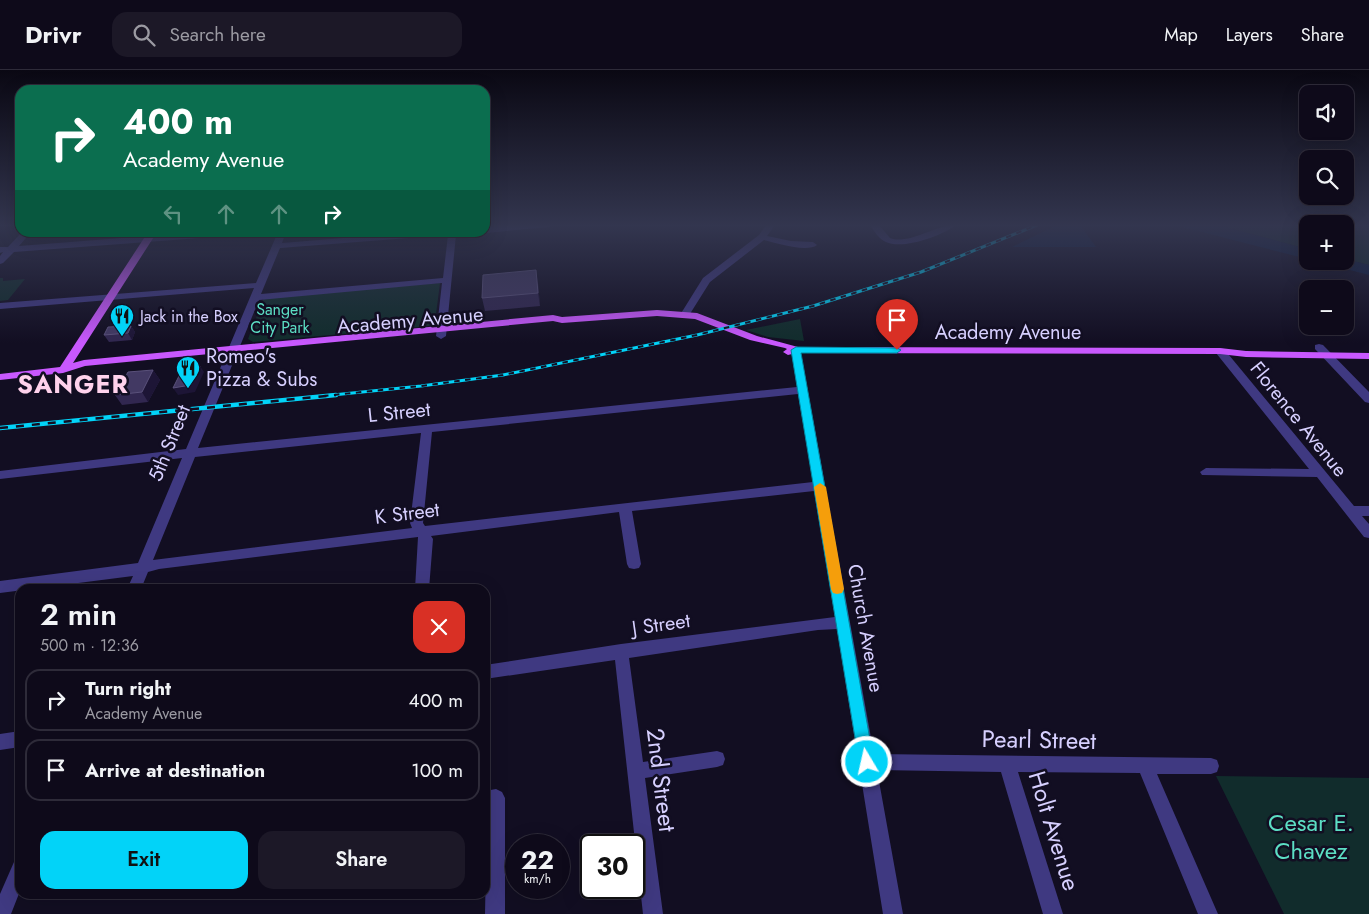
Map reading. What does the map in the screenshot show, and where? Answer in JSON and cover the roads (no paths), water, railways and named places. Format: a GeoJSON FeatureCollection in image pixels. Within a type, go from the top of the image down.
{"type":"FeatureCollection","features":[{"type":"Feature","properties":{"kind":"main road"},"geometry":{"type":"LineString","coordinates":[[64,370],[132,264]]}},
{"type":"Feature","properties":{"kind":"main road","name":"Academy Avenue"},"geometry":{"type":"LineString","coordinates":[[232,352],[350,337],[553,325],[562,320],[657,313],[685,315],[696,323],[751,344],[782,351],[1220,350],[1246,354],[1369,348]]}},
{"type":"Feature","properties":{"kind":"main road","name":"Academy Avenue"},"geometry":{"type":"LineString","coordinates":[[232,352],[307,348],[441,333]]}},
{"type":"Feature","properties":{"kind":"main road"},"geometry":{"type":"LineString","coordinates":[[307,348],[314,344],[335,342],[350,337]]}},
{"type":"Feature","properties":{"kind":"main road","name":"Academy Avenue"},"geometry":{"type":"LineString","coordinates":[[1323,351],[1369,356]]}},
{"type":"Feature","properties":{"kind":"main road"},"geometry":{"type":"LineString","coordinates":[[0,377],[64,370],[78,372],[232,352]]}},
{"type":"Feature","properties":{"kind":"street","name":"5th Street"},"geometry":{"type":"LineString","coordinates":[[136,584],[268,264]]}},
{"type":"Feature","properties":{"kind":"street"},"geometry":{"type":"LineString","coordinates":[[441,333],[449,264]]}},
{"type":"Feature","properties":{"kind":"street"},"geometry":{"type":"LineString","coordinates":[[685,315],[706,280],[726,264]]}},
{"type":"Feature","properties":{"kind":"street"},"geometry":{"type":"LineString","coordinates":[[255,297],[447,280]]}},
{"type":"Feature","properties":{"kind":"street"},"geometry":{"type":"LineString","coordinates":[[0,306],[260,285]]}},
{"type":"Feature","properties":{"kind":"street","name":"Church Avenue"},"geometry":{"type":"LineString","coordinates":[[796,350],[893,914]]}},
{"type":"Feature","properties":{"kind":"street","name":"Florence Avenue"},"geometry":{"type":"LineString","coordinates":[[1220,350],[1318,473],[1369,533]]}},
{"type":"Feature","properties":{"kind":"street"},"geometry":{"type":"LineString","coordinates":[[1323,351],[1369,399]]}},
{"type":"Feature","properties":{"kind":"street","name":"L Street"},"geometry":{"type":"LineString","coordinates":[[0,475],[427,428],[803,390]]}},
{"type":"Feature","properties":{"kind":"street"},"geometry":{"type":"LineString","coordinates":[[422,584],[426,539],[416,523],[427,428]]}},
{"type":"Feature","properties":{"kind":"street"},"geometry":{"type":"LineString","coordinates":[[1206,472],[1318,473]]}},
{"type":"Feature","properties":{"kind":"street","name":"K Street"},"geometry":{"type":"LineString","coordinates":[[25,584],[420,532],[820,486]]}},
{"type":"Feature","properties":{"kind":"street"},"geometry":{"type":"LineString","coordinates":[[625,507],[634,564]]}},
{"type":"Feature","properties":{"kind":"street"},"geometry":{"type":"LineString","coordinates":[[1352,512],[1369,512]]}},
{"type":"Feature","properties":{"kind":"street","name":"K Street"},"geometry":{"type":"LineString","coordinates":[[0,587],[15,585]]}},
{"type":"Feature","properties":{"kind":"street","name":"J Street"},"geometry":{"type":"LineString","coordinates":[[490,671],[818,624],[843,623]]}},
{"type":"Feature","properties":{"kind":"street","name":"2nd Street"},"geometry":{"type":"LineString","coordinates":[[621,651],[653,914]]}},
{"type":"Feature","properties":{"kind":"street"},"geometry":{"type":"LineString","coordinates":[[0,742],[15,740]]}},
{"type":"Feature","properties":{"kind":"street"},"geometry":{"type":"LineString","coordinates":[[636,771],[717,759]]}},
{"type":"Feature","properties":{"kind":"street","name":"Pearl Street"},"geometry":{"type":"LineString","coordinates":[[867,762],[1211,766]]}},
{"type":"Feature","properties":{"kind":"street","name":"Holt Avenue"},"geometry":{"type":"LineString","coordinates":[[1007,763],[1053,914]]}},
{"type":"Feature","properties":{"kind":"street"},"geometry":{"type":"LineString","coordinates":[[1145,766],[1208,914]]}},
{"type":"Feature","properties":{"kind":"street"},"geometry":{"type":"LineString","coordinates":[[490,799],[495,914]]}},
{"type":"Feature","properties":{"kind":"street"},"geometry":{"type":"LineString","coordinates":[[1,914],[15,881]]}},
{"type":"Feature","properties":{"kind":"water"},"geometry":{"type":"Polygon","coordinates":[[[1354,264],[1369,265],[1369,275],[1350,270],[1354,270],[1354,264]]]}},
{"type":"Feature","properties":{"kind":"railway"},"geometry":{"type":"LineString","coordinates":[[323,396],[503,375],[697,335],[813,306],[940,264]]}},
{"type":"Feature","properties":{"kind":"railway"},"geometry":{"type":"LineString","coordinates":[[0,428],[336,395]]}},
{"type":"Feature","properties":{"kind":"place","name":"Jack in the Box"},"geometry":{"type":"Point","coordinates":[122,337]}},
{"type":"Feature","properties":{"kind":"place","name":"Romeo's Pizza & Subs"},"geometry":{"type":"Point","coordinates":[188,389]}},
{"type":"Feature","properties":{"kind":"district","name":"SANGER"},"geometry":{"type":"Point","coordinates":[73,384]}},
{"type":"Feature","properties":{"kind":"park label","name":"Sanger City Park"},"geometry":{"type":"Point","coordinates":[280,318]}},
{"type":"Feature","properties":{"kind":"park label","name":"Cesar E. Chavez"},"geometry":{"type":"Point","coordinates":[1311,837]}}]}
